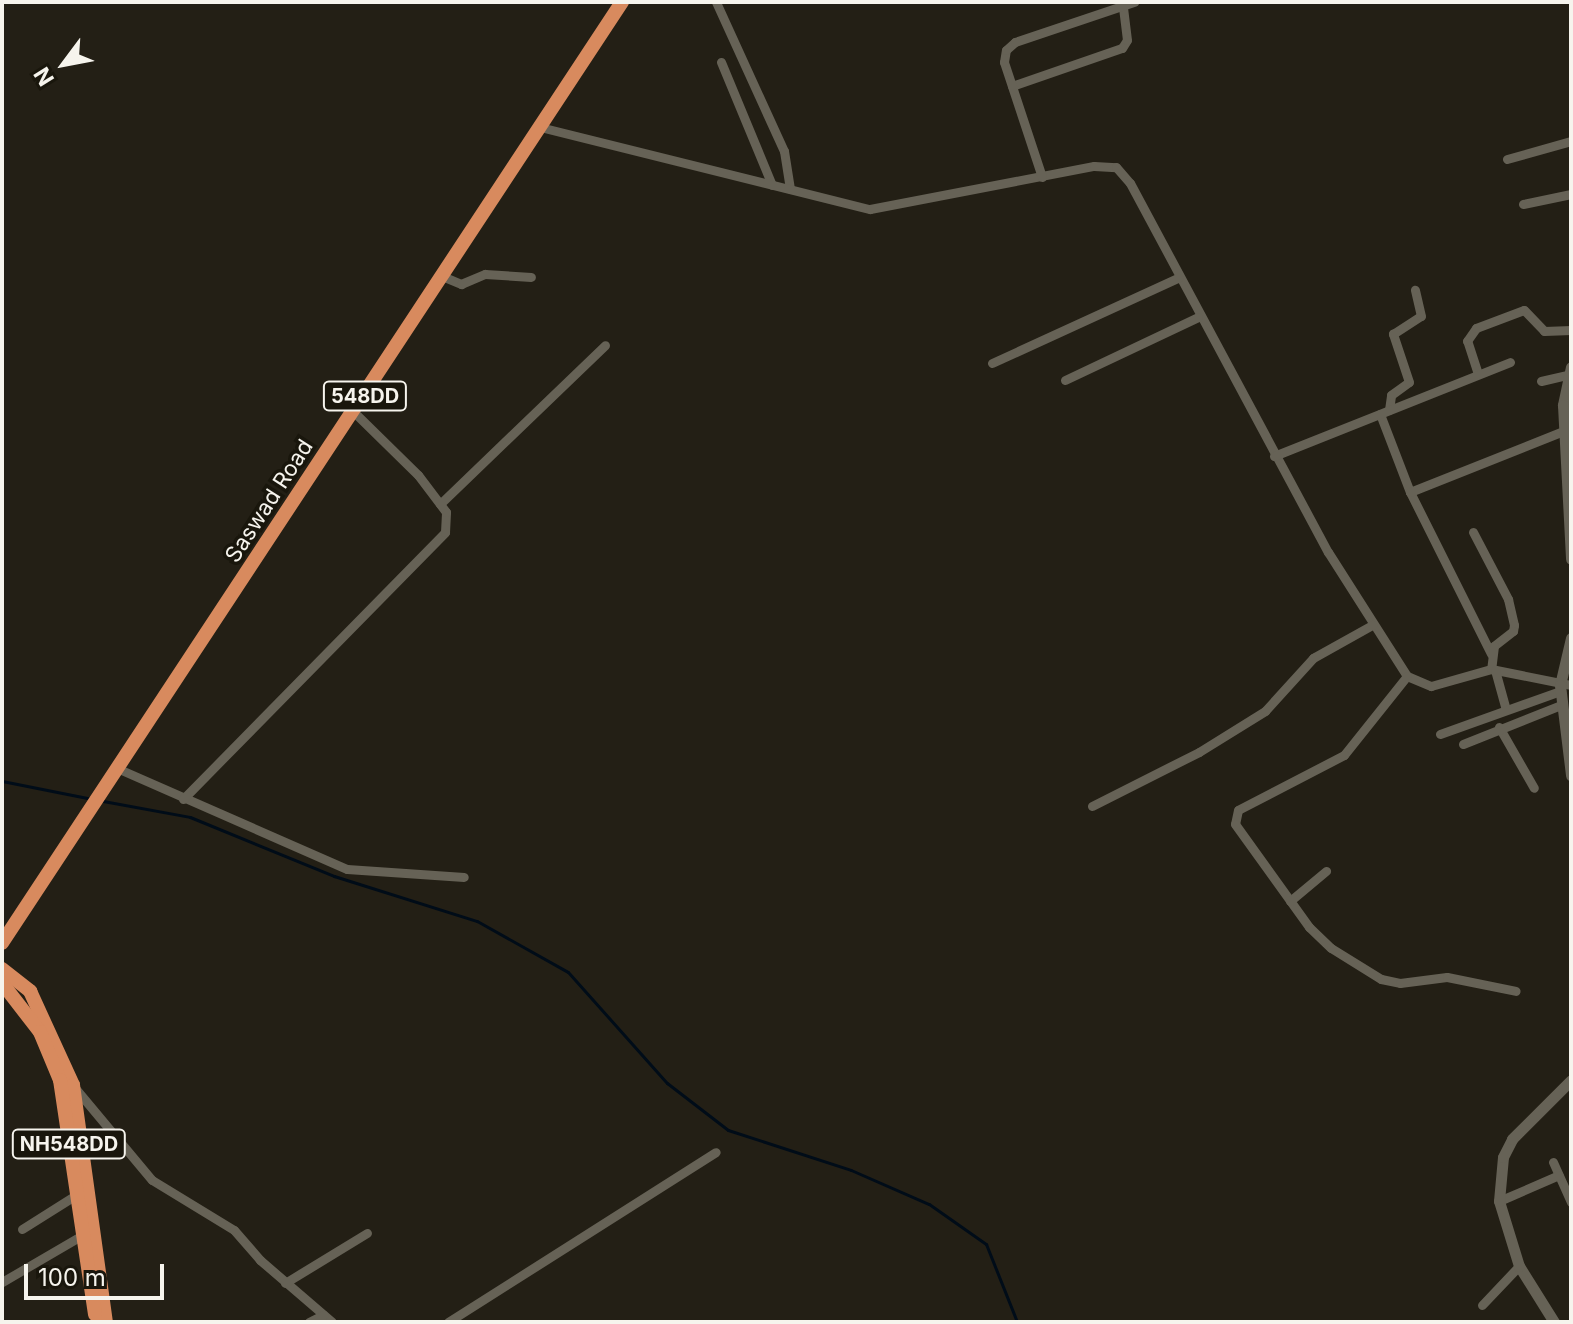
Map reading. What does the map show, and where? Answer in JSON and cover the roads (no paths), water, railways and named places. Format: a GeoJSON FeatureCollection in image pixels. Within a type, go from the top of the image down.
{"type":"FeatureCollection","features":[{"type":"Feature","properties":{"kind":"highway","name":"Saswad Road"},"geometry":{"type":"LineString","coordinates":[[2,943],[88,819],[622,2]]}},
{"type":"Feature","properties":{"kind":"highway","name":"NH548DD"},"geometry":{"type":"LineString","coordinates":[[2,969],[30,991],[61,1049],[88,1232],[96,1322]]}},
{"type":"Feature","properties":{"kind":"highway","name":"NH548DD"},"geometry":{"type":"LineString","coordinates":[[2,983],[40,1032],[67,1086],[76,1195],[88,1232],[106,1322]]}},
{"type":"Feature","properties":{"kind":"street"},"geometry":{"type":"LineString","coordinates":[[716,2],[784,151],[790,189]]}},
{"type":"Feature","properties":{"kind":"street"},"geometry":{"type":"LineString","coordinates":[[1042,177],[1004,62],[1006,50],[1015,42],[1134,2]]}},
{"type":"Feature","properties":{"kind":"street"},"geometry":{"type":"LineString","coordinates":[[1012,86],[1122,48],[1127,40],[1123,6]]}},
{"type":"Feature","properties":{"kind":"street"},"geometry":{"type":"LineString","coordinates":[[721,62],[772,185]]}},
{"type":"Feature","properties":{"kind":"street"},"geometry":{"type":"LineString","coordinates":[[540,127],[870,209],[1042,177],[1116,167],[1130,183],[1274,456],[1372,625],[1407,676],[1431,686],[1493,670],[1564,687]]}},
{"type":"Feature","properties":{"kind":"street"},"geometry":{"type":"LineString","coordinates":[[1507,159],[1571,141]]}},
{"type":"Feature","properties":{"kind":"street"},"geometry":{"type":"LineString","coordinates":[[1523,204],[1571,194]]}},
{"type":"Feature","properties":{"kind":"street"},"geometry":{"type":"LineString","coordinates":[[442,276],[461,284],[485,274],[531,277]]}},
{"type":"Feature","properties":{"kind":"street"},"geometry":{"type":"LineString","coordinates":[[992,363],[1178,278]]}},
{"type":"Feature","properties":{"kind":"street"},"geometry":{"type":"LineString","coordinates":[[1415,290],[1421,316],[1393,334],[1409,382],[1391,395],[1384,412],[1410,492],[1491,654],[1506,710]]}},
{"type":"Feature","properties":{"kind":"street"},"geometry":{"type":"LineString","coordinates":[[1478,374],[1467,341],[1476,328],[1524,310],[1544,331],[1571,330]]}},
{"type":"Feature","properties":{"kind":"street"},"geometry":{"type":"LineString","coordinates":[[1065,380],[1198,317]]}},
{"type":"Feature","properties":{"kind":"street"},"geometry":{"type":"LineString","coordinates":[[440,504],[605,345]]}},
{"type":"Feature","properties":{"kind":"street"},"geometry":{"type":"LineString","coordinates":[[1274,456],[1510,362]]}},
{"type":"Feature","properties":{"kind":"street"},"geometry":{"type":"LineString","coordinates":[[1541,381],[1569,371],[1563,431],[1571,559]]}},
{"type":"Feature","properties":{"kind":"street"},"geometry":{"type":"LineString","coordinates":[[183,799],[445,532],[450,521],[396,450],[354,412]]}},
{"type":"Feature","properties":{"kind":"street"},"geometry":{"type":"LineString","coordinates":[[1410,492],[1563,431]]}},
{"type":"Feature","properties":{"kind":"street"},"geometry":{"type":"LineString","coordinates":[[1473,532],[1508,599],[1514,625],[1491,654]]}},
{"type":"Feature","properties":{"kind":"street"},"geometry":{"type":"LineString","coordinates":[[1092,806],[1199,752],[1265,711],[1313,658],[1372,625]]}},
{"type":"Feature","properties":{"kind":"street"},"geometry":{"type":"LineString","coordinates":[[1571,638],[1561,705],[1571,775]]}},
{"type":"Feature","properties":{"kind":"street"},"geometry":{"type":"LineString","coordinates":[[1407,676],[1344,755],[1233,816],[1290,901],[1331,948],[1381,979],[1400,983],[1447,977],[1516,991]]}},
{"type":"Feature","properties":{"kind":"street"},"geometry":{"type":"LineString","coordinates":[[1440,734],[1564,687]]}},
{"type":"Feature","properties":{"kind":"street"},"geometry":{"type":"LineString","coordinates":[[1463,744],[1499,727],[1561,705]]}},
{"type":"Feature","properties":{"kind":"street"},"geometry":{"type":"LineString","coordinates":[[1499,727],[1534,788]]}},
{"type":"Feature","properties":{"kind":"street"},"geometry":{"type":"LineString","coordinates":[[119,769],[347,869],[464,877]]}},
{"type":"Feature","properties":{"kind":"street"},"geometry":{"type":"LineString","coordinates":[[1290,901],[1326,871]]}},
{"type":"Feature","properties":{"kind":"street"},"geometry":{"type":"LineString","coordinates":[[1554,1322],[1519,1266],[1499,1201],[1503,1157],[1512,1139],[1571,1080]]}},
{"type":"Feature","properties":{"kind":"street"},"geometry":{"type":"LineString","coordinates":[[67,1086],[152,1180],[234,1230],[285,1283],[332,1322]]}},
{"type":"Feature","properties":{"kind":"street"},"geometry":{"type":"LineString","coordinates":[[448,1322],[716,1152]]}},
{"type":"Feature","properties":{"kind":"street"},"geometry":{"type":"LineString","coordinates":[[1553,1162],[1564,1177],[1571,1202]]}},
{"type":"Feature","properties":{"kind":"street"},"geometry":{"type":"LineString","coordinates":[[1499,1201],[1564,1177]]}},
{"type":"Feature","properties":{"kind":"street"},"geometry":{"type":"LineString","coordinates":[[22,1229],[76,1195]]}},
{"type":"Feature","properties":{"kind":"street"},"geometry":{"type":"LineString","coordinates":[[2,1282],[88,1232]]}},
{"type":"Feature","properties":{"kind":"street"},"geometry":{"type":"LineString","coordinates":[[285,1283],[367,1233]]}},
{"type":"Feature","properties":{"kind":"street"},"geometry":{"type":"LineString","coordinates":[[1482,1305],[1519,1266]]}},
{"type":"Feature","properties":{"kind":"street"},"geometry":{"type":"LineString","coordinates":[[309,1322],[323,1315]]}},
{"type":"Feature","properties":{"kind":"waterway"},"geometry":{"type":"LineString","coordinates":[[2,781],[92,799]]}},
{"type":"Feature","properties":{"kind":"waterway"},"geometry":{"type":"LineString","coordinates":[[103,801],[190,817],[334,876],[477,921],[568,972],[667,1083],[728,1130],[851,1170],[929,1204],[986,1244],[1017,1322]]}}]}
